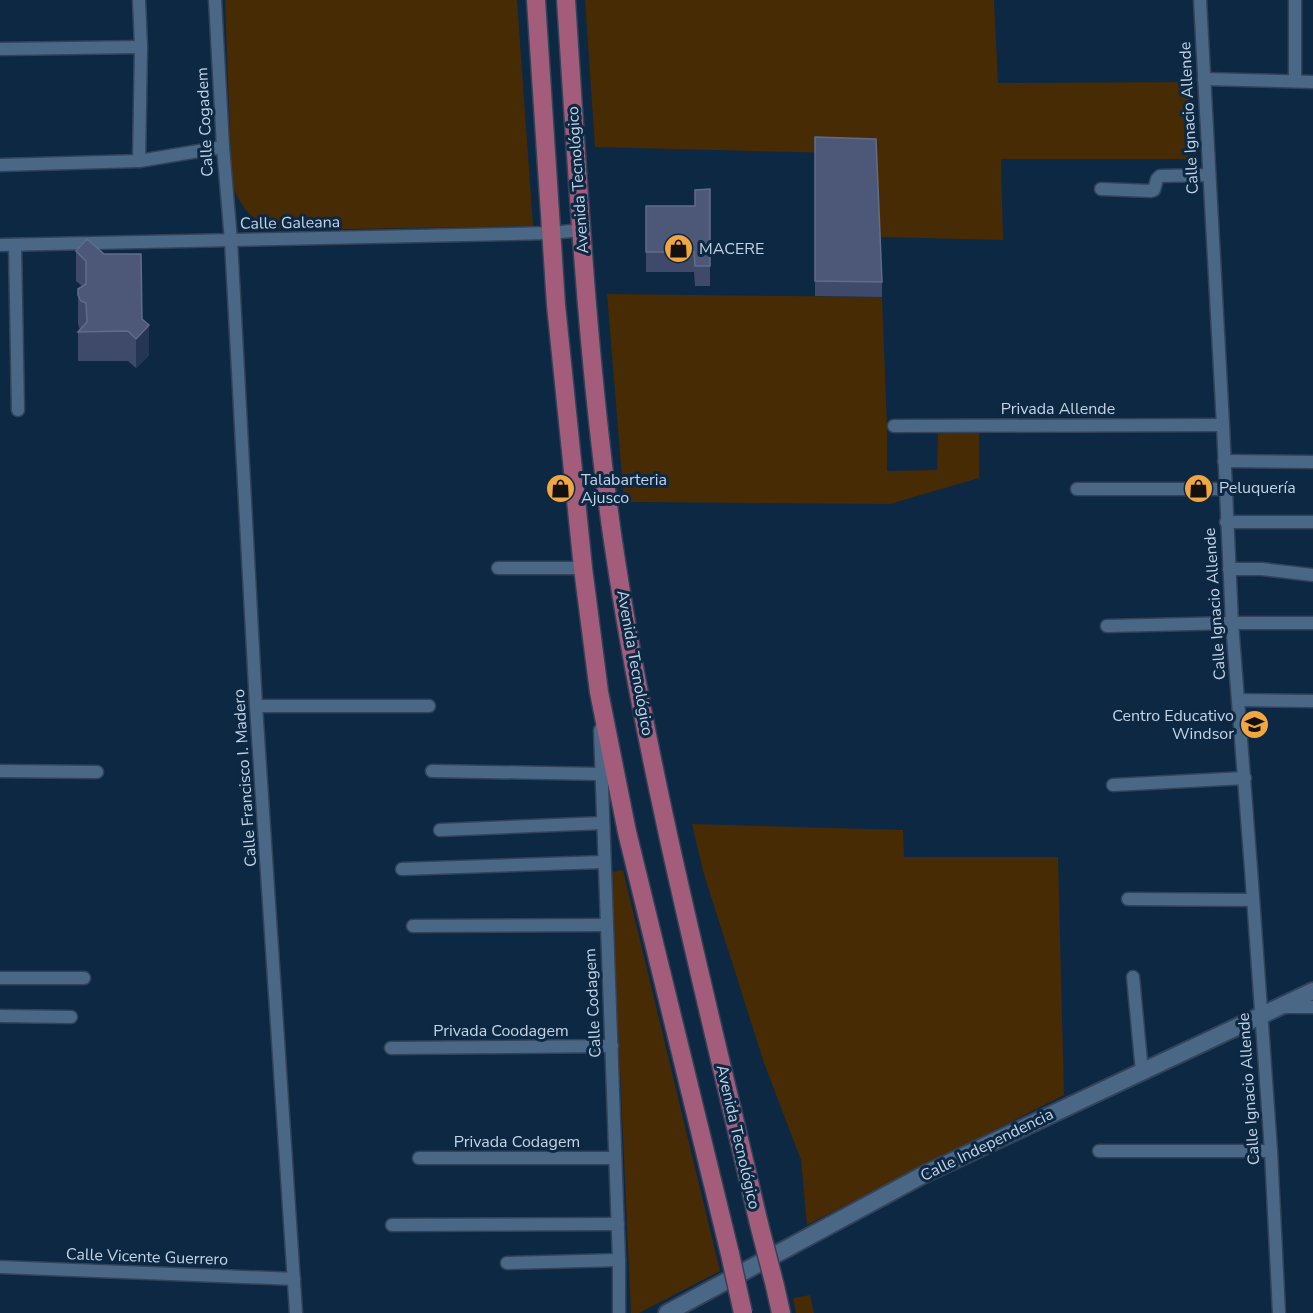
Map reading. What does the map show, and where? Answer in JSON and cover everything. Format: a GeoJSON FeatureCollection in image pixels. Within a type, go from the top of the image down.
{"type":"FeatureCollection","features":[{"type":"Feature","properties":{"kind":"main road","name":"Avenida Tecnológico"},"geometry":{"type":"LineString","coordinates":[[536,0],[555,305],[583,568],[599,692],[627,832],[744,1313]]}},
{"type":"Feature","properties":{"kind":"main road","name":"Avenida Tecnológico"},"geometry":{"type":"LineString","coordinates":[[566,0],[588,317],[601,448],[630,646],[668,834],[782,1313]]}},
{"type":"Feature","properties":{"kind":"street"},"geometry":{"type":"LineString","coordinates":[[139,0],[141,46],[139,160]]}},
{"type":"Feature","properties":{"kind":"street","name":"Calle Cogadem"},"geometry":{"type":"LineString","coordinates":[[215,0],[231,241]]}},
{"type":"Feature","properties":{"kind":"street","name":"Calle Ignacio Allende"},"geometry":{"type":"LineString","coordinates":[[1200,0],[1232,623],[1271,1151],[1279,1313]]}},
{"type":"Feature","properties":{"kind":"street"},"geometry":{"type":"LineString","coordinates":[[1295,0],[1295,81]]}},
{"type":"Feature","properties":{"kind":"street"},"geometry":{"type":"LineString","coordinates":[[0,49],[141,46]]}},
{"type":"Feature","properties":{"kind":"street"},"geometry":{"type":"LineString","coordinates":[[1204,79],[1313,82]]}},
{"type":"Feature","properties":{"kind":"street"},"geometry":{"type":"LineString","coordinates":[[0,165],[139,160],[223,147]]}},
{"type":"Feature","properties":{"kind":"street"},"geometry":{"type":"LineString","coordinates":[[1101,189],[1151,191],[1154,190],[1156,179],[1160,176],[1209,175]]}},
{"type":"Feature","properties":{"kind":"street","name":"Calle Galeana"},"geometry":{"type":"LineString","coordinates":[[0,245],[552,233],[581,230]]}},
{"type":"Feature","properties":{"kind":"street","name":"Calle Francisco I. Madero"},"geometry":{"type":"LineString","coordinates":[[231,241],[256,706],[296,1313]]}},
{"type":"Feature","properties":{"kind":"street"},"geometry":{"type":"LineString","coordinates":[[15,245],[18,411]]}},
{"type":"Feature","properties":{"kind":"street","name":"Privada Allende"},"geometry":{"type":"LineString","coordinates":[[894,426],[1223,425]]}},
{"type":"Feature","properties":{"kind":"street"},"geometry":{"type":"LineString","coordinates":[[1224,461],[1313,462]]}},
{"type":"Feature","properties":{"kind":"street"},"geometry":{"type":"LineString","coordinates":[[1077,489],[1226,489]]}},
{"type":"Feature","properties":{"kind":"street"},"geometry":{"type":"LineString","coordinates":[[1226,522],[1313,522]]}},
{"type":"Feature","properties":{"kind":"street"},"geometry":{"type":"LineString","coordinates":[[498,568],[583,568]]}},
{"type":"Feature","properties":{"kind":"street"},"geometry":{"type":"LineString","coordinates":[[1229,569],[1262,569],[1313,575]]}},
{"type":"Feature","properties":{"kind":"street"},"geometry":{"type":"LineString","coordinates":[[1107,626],[1313,623]]}},
{"type":"Feature","properties":{"kind":"street","name":"Calle Codagem"},"geometry":{"type":"LineString","coordinates":[[599,692],[620,1260],[619,1313]]}},
{"type":"Feature","properties":{"kind":"street"},"geometry":{"type":"LineString","coordinates":[[1238,700],[1313,701]]}},
{"type":"Feature","properties":{"kind":"street"},"geometry":{"type":"LineString","coordinates":[[256,706],[429,706]]}},
{"type":"Feature","properties":{"kind":"street"},"geometry":{"type":"LineString","coordinates":[[0,771],[97,772]]}},
{"type":"Feature","properties":{"kind":"street"},"geometry":{"type":"LineString","coordinates":[[432,771],[601,774]]}},
{"type":"Feature","properties":{"kind":"street"},"geometry":{"type":"LineString","coordinates":[[1113,785],[1245,778]]}},
{"type":"Feature","properties":{"kind":"street"},"geometry":{"type":"LineString","coordinates":[[441,831],[603,824]]}},
{"type":"Feature","properties":{"kind":"street"},"geometry":{"type":"LineString","coordinates":[[402,869],[604,862]]}},
{"type":"Feature","properties":{"kind":"street"},"geometry":{"type":"LineString","coordinates":[[1128,899],[1253,900]]}},
{"type":"Feature","properties":{"kind":"street"},"geometry":{"type":"LineString","coordinates":[[413,926],[606,925]]}},
{"type":"Feature","properties":{"kind":"street"},"geometry":{"type":"LineString","coordinates":[[1133,977],[1142,1072]]}},
{"type":"Feature","properties":{"kind":"street"},"geometry":{"type":"LineString","coordinates":[[0,978],[84,978]]}},
{"type":"Feature","properties":{"kind":"street","name":"Calle Independencia"},"geometry":{"type":"LineString","coordinates":[[667,1313],[923,1176],[1313,991]]}},
{"type":"Feature","properties":{"kind":"street"},"geometry":{"type":"LineString","coordinates":[[1281,1007],[1313,1007]]}},
{"type":"Feature","properties":{"kind":"street"},"geometry":{"type":"LineString","coordinates":[[0,1016],[71,1017]]}},
{"type":"Feature","properties":{"kind":"street","name":"Privada Coodagem"},"geometry":{"type":"LineString","coordinates":[[391,1048],[612,1046]]}},
{"type":"Feature","properties":{"kind":"street"},"geometry":{"type":"LineString","coordinates":[[1099,1151],[1271,1151]]}},
{"type":"Feature","properties":{"kind":"street","name":"Privada Codagem"},"geometry":{"type":"LineString","coordinates":[[419,1158],[615,1158]]}},
{"type":"Feature","properties":{"kind":"street"},"geometry":{"type":"LineString","coordinates":[[392,1225],[618,1224]]}},
{"type":"Feature","properties":{"kind":"street"},"geometry":{"type":"LineString","coordinates":[[507,1263],[620,1260]]}},
{"type":"Feature","properties":{"kind":"street","name":"Calle Vicente Guerrero"},"geometry":{"type":"LineString","coordinates":[[0,1267],[294,1279]]}},
{"type":"Feature","properties":{"kind":"shaded area"},"geometry":{"type":"Polygon","coordinates":[[[225,0],[517,0],[533,226],[288,230],[267,225],[252,217],[241,204],[232,184],[225,0]]]}},
{"type":"Feature","properties":{"kind":"shaded area"},"geometry":{"type":"Polygon","coordinates":[[[585,0],[994,0],[998,83],[1193,82],[1197,159],[1001,159],[1003,240],[880,237],[876,154],[595,147],[585,0]]]}},
{"type":"Feature","properties":{"kind":"shaded area"},"geometry":{"type":"Polygon","coordinates":[[[607,294],[882,297],[887,471],[937,470],[938,432],[979,431],[979,478],[890,504],[624,502],[607,294]]]}},
{"type":"Feature","properties":{"kind":"shaded area"},"geometry":{"type":"Polygon","coordinates":[[[692,824],[903,830],[904,857],[1058,857],[1064,1095],[807,1225],[801,1160],[764,1063],[703,871],[692,824]]]}},
{"type":"Feature","properties":{"kind":"shaded area"},"geometry":{"type":"Polygon","coordinates":[[[623,870],[720,1271],[639,1313],[631,1313],[611,872],[623,870]]]}},
{"type":"Feature","properties":{"kind":"shaded area"},"geometry":{"type":"Polygon","coordinates":[[[810,1295],[814,1313],[796,1313],[793,1298],[810,1295]]]}},
{"type":"Feature","properties":{"kind":"building"},"geometry":{"type":"Polygon","coordinates":[[[815,137],[876,139],[882,282],[815,281],[815,137]]]}},
{"type":"Feature","properties":{"kind":"building","name":"MACERE"},"geometry":{"type":"Polygon","coordinates":[[[710,189],[710,266],[695,266],[694,252],[646,252],[646,206],[695,206],[695,190],[710,189]]]}},
{"type":"Feature","properties":{"kind":"building"},"geometry":{"type":"Polygon","coordinates":[[[87,239],[104,254],[141,254],[142,319],[149,325],[136,339],[128,331],[78,332],[87,322],[86,303],[81,301],[78,295],[78,289],[86,284],[86,261],[76,251],[87,239]]]}},
{"type":"Feature","properties":{"kind":"place","name":"MACERE"},"geometry":{"type":"Point","coordinates":[678,249]}},
{"type":"Feature","properties":{"kind":"place","name":"Peluquería"},"geometry":{"type":"Point","coordinates":[1198,488]}},
{"type":"Feature","properties":{"kind":"place","name":"Talabarteria Ajusco"},"geometry":{"type":"Point","coordinates":[560,489]}},
{"type":"Feature","properties":{"kind":"place","name":"Centro Educativo Windsor"},"geometry":{"type":"Point","coordinates":[1255,725]}}]}
